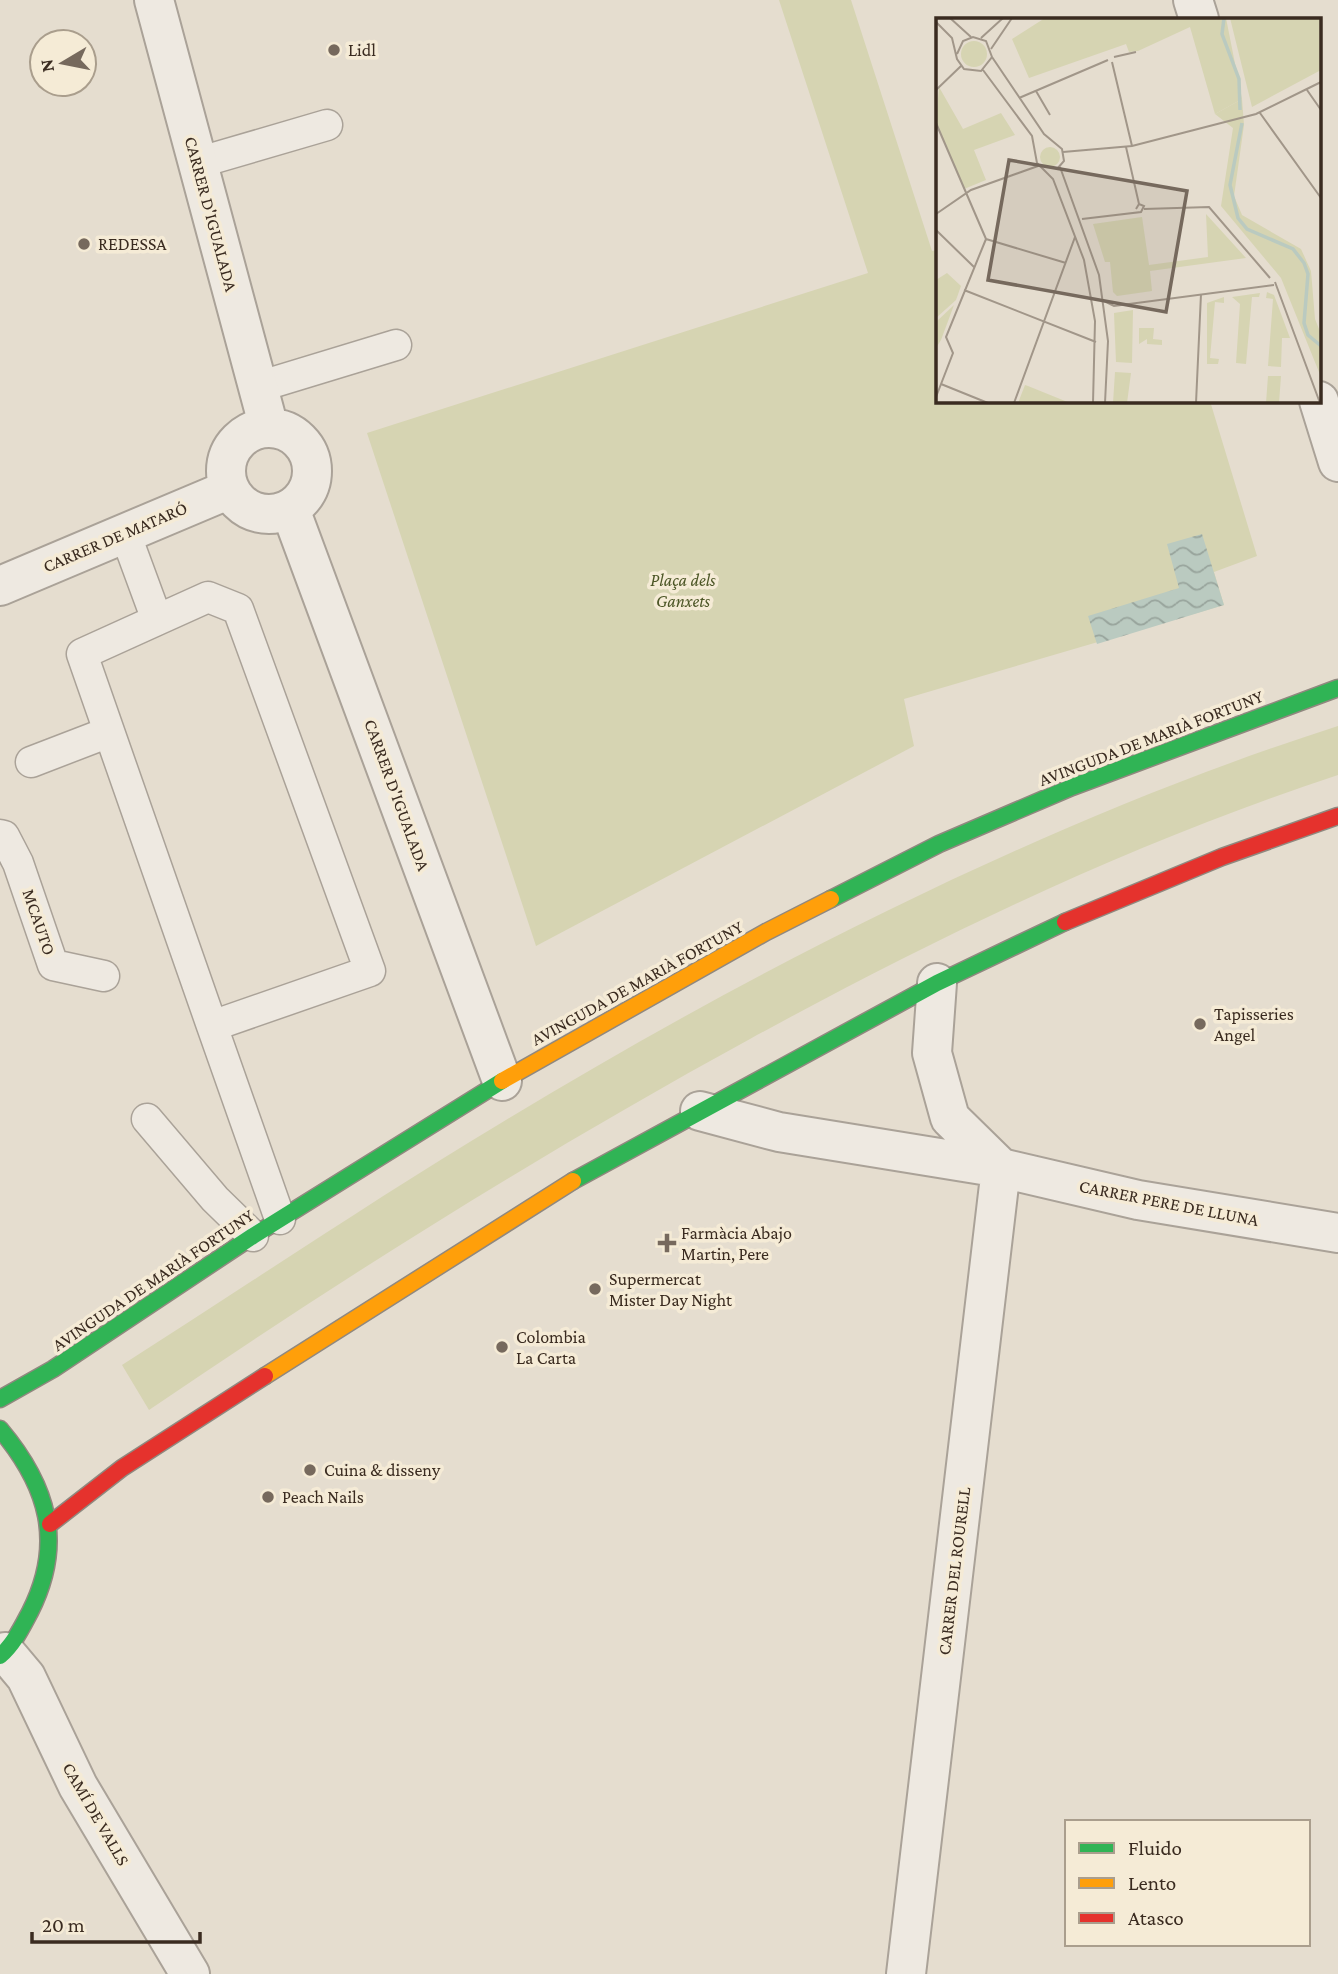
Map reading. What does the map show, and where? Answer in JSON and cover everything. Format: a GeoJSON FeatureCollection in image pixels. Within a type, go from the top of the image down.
{"type":"FeatureCollection","features":[{"type":"Feature","properties":{"kind":"main road","name":"AVINGUDA DE MARIÀ FORTUNY"},"geometry":{"type":"LineString","coordinates":[[0,1399],[54,1369],[253,1236],[502,1081],[766,932],[939,844],[1072,787],[1338,688]]}},
{"type":"Feature","properties":{"kind":"main road"},"geometry":{"type":"LineString","coordinates":[[50,1524],[122,1468],[450,1257],[606,1161],[937,983],[1072,919],[1222,857],[1338,816]]}},
{"type":"Feature","properties":{"kind":"main road"},"geometry":{"type":"LineString","coordinates":[[0,1429],[33,1475],[50,1524],[49,1565],[34,1606],[3,1654]]}},
{"type":"Feature","properties":{"kind":"street","name":"CARRER D'IGUALADA"},"geometry":{"type":"LineString","coordinates":[[154,0],[268,428]]}},
{"type":"Feature","properties":{"kind":"street"},"geometry":{"type":"LineString","coordinates":[[1193,0],[1199,18]]}},
{"type":"Feature","properties":{"kind":"street"},"geometry":{"type":"LineString","coordinates":[[1319,402],[1338,462]]}},
{"type":"Feature","properties":{"kind":"street"},"geometry":{"type":"LineString","coordinates":[[268,428],[295,436],[311,459],[309,487],[302,499],[290,509],[263,514],[249,510],[230,489],[227,467],[233,448],[243,437],[268,428]]}},
{"type":"Feature","properties":{"kind":"street","name":"CARRER DE MATARÓ"},"geometry":{"type":"LineString","coordinates":[[0,586],[230,489]]}},
{"type":"Feature","properties":{"kind":"street","name":"CARRER D'IGUALADA"},"geometry":{"type":"LineString","coordinates":[[290,509],[502,1081]]}},
{"type":"Feature","properties":{"kind":"street"},"geometry":{"type":"LineString","coordinates":[[937,983],[932,1054],[950,1118],[1001,1168]]}},
{"type":"Feature","properties":{"kind":"street","name":"CARRER PERE DE LLUNA"},"geometry":{"type":"LineString","coordinates":[[700,1111],[779,1132],[1001,1168],[1138,1200],[1338,1233]]}},
{"type":"Feature","properties":{"kind":"street","name":"CARRER DEL ROURELL"},"geometry":{"type":"LineString","coordinates":[[915,1963],[1001,1168]]}},
{"type":"Feature","properties":{"kind":"street","name":"CAMÍ DE VALLS"},"geometry":{"type":"LineString","coordinates":[[3,1654],[26,1677],[78,1786],[190,1974]]}},
{"type":"Feature","properties":{"kind":"lane"},"geometry":{"type":"LineString","coordinates":[[197,163],[327,125]]}},
{"type":"Feature","properties":{"kind":"lane"},"geometry":{"type":"LineString","coordinates":[[258,387],[396,345]]}},
{"type":"Feature","properties":{"kind":"lane"},"geometry":{"type":"LineString","coordinates":[[125,533],[157,620]]}},
{"type":"Feature","properties":{"kind":"lane"},"geometry":{"type":"LineString","coordinates":[[212,1026],[370,971],[238,608],[208,597],[82,654],[212,1026],[280,1219]]}},
{"type":"Feature","properties":{"kind":"lane"},"geometry":{"type":"LineString","coordinates":[[31,762],[109,732]]}},
{"type":"Feature","properties":{"kind":"lane","name":"MCAUTO"},"geometry":{"type":"LineString","coordinates":[[0,835],[4,836],[18,863],[53,965],[104,976]]}},
{"type":"Feature","properties":{"kind":"lane"},"geometry":{"type":"LineString","coordinates":[[147,1119],[215,1199],[253,1236]]}},
{"type":"Feature","properties":{"kind":"green space","name":"Plaça dels Ganxets"},"geometry":{"type":"Polygon","coordinates":[[[779,0],[851,0],[932,251],[936,250],[936,402],[1210,402],[1257,556],[1214,572],[1224,605],[904,699],[914,746],[536,946],[367,433],[868,273],[779,0]]]}},
{"type":"Feature","properties":{"kind":"green space"},"geometry":{"type":"Polygon","coordinates":[[[1338,726],[1338,775],[1262,801],[1112,861],[965,928],[821,1001],[673,1082],[520,1171],[370,1264],[149,1410],[122,1365],[453,1152],[599,1065],[803,953],[908,900],[1122,805],[1230,763],[1338,726]]]}},
{"type":"Feature","properties":{"kind":"water"},"geometry":{"type":"Polygon","coordinates":[[[1202,534],[1224,605],[1097,644],[1088,616],[1179,588],[1167,544],[1202,534]]]}},
{"type":"Feature","properties":{"kind":"traffic: fast"},"geometry":{"type":"LineString","coordinates":[[831,899],[939,844],[1072,787],[1338,688]]}},
{"type":"Feature","properties":{"kind":"traffic: fast"},"geometry":{"type":"LineString","coordinates":[[573,1181],[937,983],[1065,922]]}},
{"type":"Feature","properties":{"kind":"traffic: fast"},"geometry":{"type":"LineString","coordinates":[[0,1399],[53,1369],[253,1236],[502,1081]]}},
{"type":"Feature","properties":{"kind":"traffic: fast"},"geometry":{"type":"LineString","coordinates":[[0,1429],[17,1450],[40,1494],[49,1539],[41,1587],[21,1629],[0,1656]]}},
{"type":"Feature","properties":{"kind":"traffic: slow"},"geometry":{"type":"LineString","coordinates":[[502,1081],[766,932],[831,899]]}},
{"type":"Feature","properties":{"kind":"traffic: slow"},"geometry":{"type":"LineString","coordinates":[[265,1376],[573,1181]]}},
{"type":"Feature","properties":{"kind":"traffic: jam"},"geometry":{"type":"LineString","coordinates":[[1065,922],[1222,857],[1338,816]]}},
{"type":"Feature","properties":{"kind":"traffic: jam"},"geometry":{"type":"LineString","coordinates":[[50,1524],[122,1468],[265,1376]]}},
{"type":"Feature","properties":{"kind":"place","name":"Lidl"},"geometry":{"type":"Point","coordinates":[334,50]}},
{"type":"Feature","properties":{"kind":"place","name":"REDESSA"},"geometry":{"type":"Point","coordinates":[84,244]}},
{"type":"Feature","properties":{"kind":"place","name":"Tapisseries Angel"},"geometry":{"type":"Point","coordinates":[1200,1024]}},
{"type":"Feature","properties":{"kind":"place","name":"Farmàcia Abajo Martin, Pere"},"geometry":{"type":"Point","coordinates":[667,1243]}},
{"type":"Feature","properties":{"kind":"place","name":"Supermercat Mister Day Night"},"geometry":{"type":"Point","coordinates":[595,1289]}},
{"type":"Feature","properties":{"kind":"place","name":"Colombia La Carta"},"geometry":{"type":"Point","coordinates":[502,1347]}},
{"type":"Feature","properties":{"kind":"place","name":"Cuina & disseny"},"geometry":{"type":"Point","coordinates":[310,1470]}},
{"type":"Feature","properties":{"kind":"place","name":"Peach Nails"},"geometry":{"type":"Point","coordinates":[268,1497]}}]}
